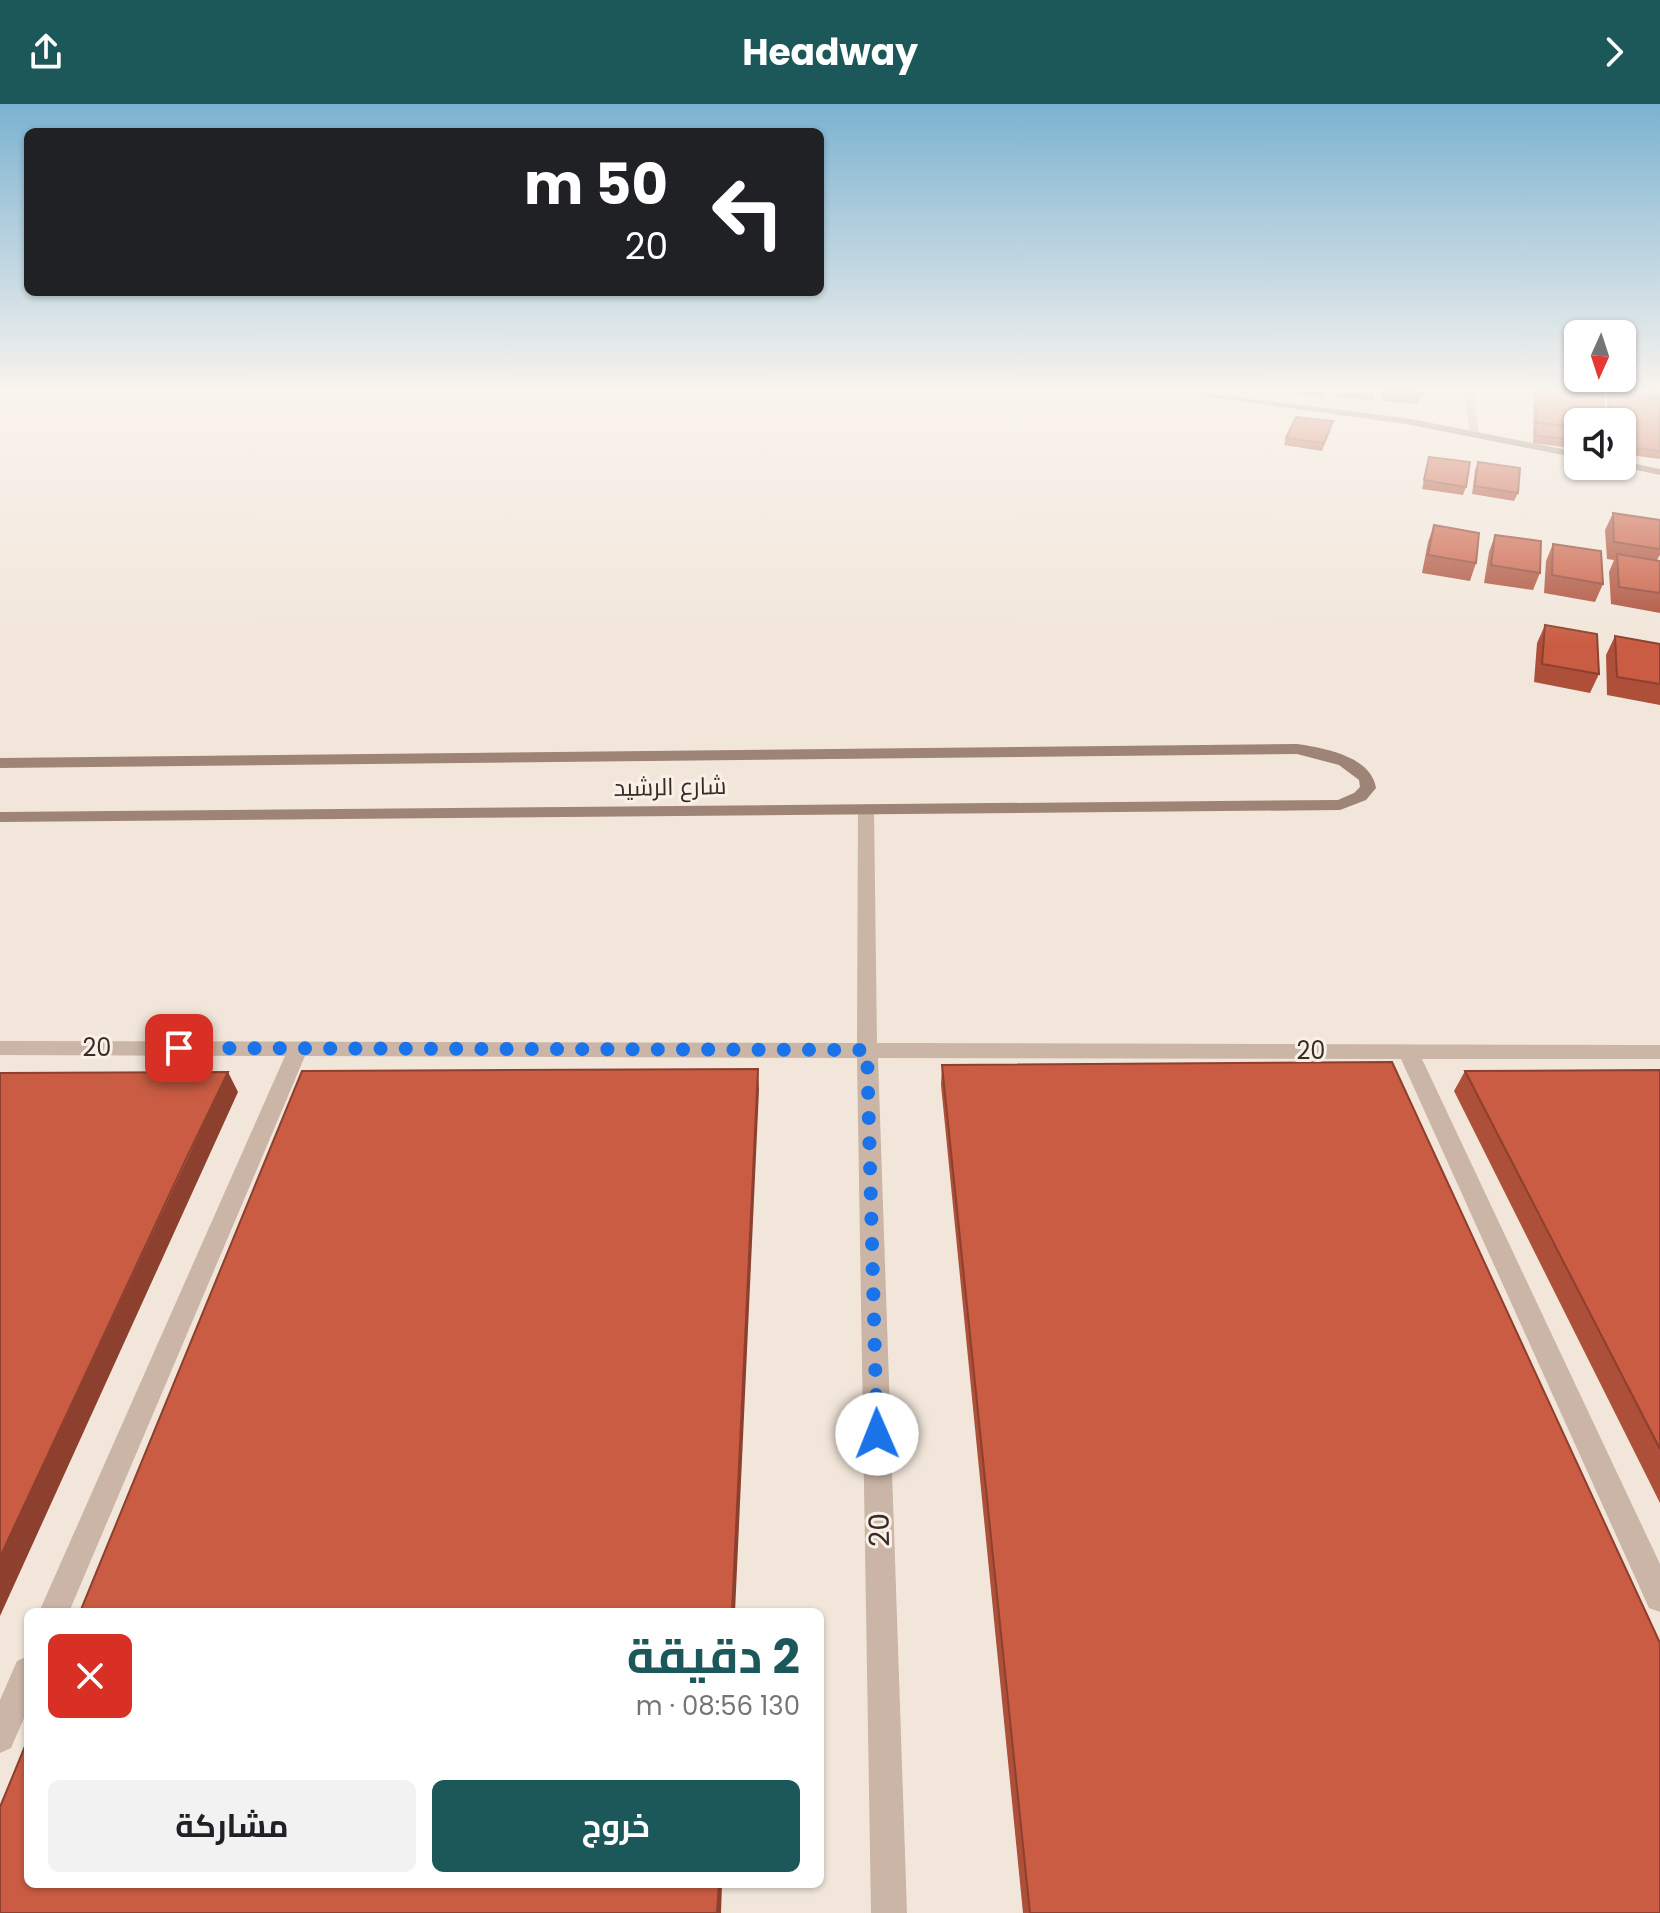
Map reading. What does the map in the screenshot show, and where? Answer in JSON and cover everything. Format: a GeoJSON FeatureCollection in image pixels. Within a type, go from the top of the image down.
{"type":"FeatureCollection","features":[{"type":"Feature","properties":{"kind":"street","name":"شارع الرشيد"},"geometry":{"type":"LineString","coordinates":[[0,763],[1297,749],[1342,758],[1362,772],[1366,780],[1362,796],[1340,805],[0,817]]}},
{"type":"Feature","properties":{"kind":"street"},"geometry":{"type":"LineString","coordinates":[[866,809],[867,1050]]}},
{"type":"Feature","properties":{"kind":"street","name":"20"},"geometry":{"type":"LineString","coordinates":[[0,1048],[1660,1052]]}},
{"type":"Feature","properties":{"kind":"street"},"geometry":{"type":"LineString","coordinates":[[56,1608],[298,1049]]}},
{"type":"Feature","properties":{"kind":"street","name":"20"},"geometry":{"type":"LineString","coordinates":[[867,1050],[889,1913]]}},
{"type":"Feature","properties":{"kind":"street"},"geometry":{"type":"LineString","coordinates":[[1408,1052],[1660,1597]]}},
{"type":"Feature","properties":{"kind":"street"},"geometry":{"type":"LineString","coordinates":[[0,1737],[24,1681]]}},
{"type":"Feature","properties":{"kind":"building"},"geometry":{"type":"Polygon","coordinates":[[[1425,476],[1468,476],[1466,487],[1424,480],[1425,476]]]}},
{"type":"Feature","properties":{"kind":"building"},"geometry":{"type":"Polygon","coordinates":[[[1476,476],[1519,476],[1518,493],[1475,486],[1476,476]]]}},
{"type":"Feature","properties":{"kind":"building"},"geometry":{"type":"Polygon","coordinates":[[[1613,513],[1660,520],[1660,549],[1614,542],[1613,513]]]}},
{"type":"Feature","properties":{"kind":"building"},"geometry":{"type":"Polygon","coordinates":[[[1434,525],[1479,533],[1476,563],[1428,555],[1434,525]]]}},
{"type":"Feature","properties":{"kind":"building"},"geometry":{"type":"Polygon","coordinates":[[[1495,535],[1541,541],[1540,573],[1491,565],[1495,535]]]}},
{"type":"Feature","properties":{"kind":"building"},"geometry":{"type":"Polygon","coordinates":[[[1553,544],[1601,551],[1603,584],[1552,575],[1553,544]]]}},
{"type":"Feature","properties":{"kind":"building"},"geometry":{"type":"Polygon","coordinates":[[[1617,554],[1660,561],[1660,593],[1619,587],[1617,554]]]}},
{"type":"Feature","properties":{"kind":"building"},"geometry":{"type":"Polygon","coordinates":[[[1545,625],[1597,634],[1599,674],[1542,664],[1545,625]]]}},
{"type":"Feature","properties":{"kind":"building"},"geometry":{"type":"Polygon","coordinates":[[[1615,636],[1660,644],[1660,684],[1617,677],[1615,636]]]}},
{"type":"Feature","properties":{"kind":"building"},"geometry":{"type":"Polygon","coordinates":[[[1392,1062],[1660,1643],[1660,1913],[1030,1913],[942,1065],[1392,1062]]]}},
{"type":"Feature","properties":{"kind":"building"},"geometry":{"type":"Polygon","coordinates":[[[758,1069],[732,1608],[82,1608],[302,1071],[758,1069]]]}},
{"type":"Feature","properties":{"kind":"building"},"geometry":{"type":"Polygon","coordinates":[[[1660,1070],[1660,1449],[1465,1071],[1660,1070]]]}},
{"type":"Feature","properties":{"kind":"building"},"geometry":{"type":"Polygon","coordinates":[[[228,1072],[187,1157],[0,1557],[0,1073],[228,1072]]]}},
{"type":"Feature","properties":{"kind":"building"},"geometry":{"type":"Polygon","coordinates":[[[24,1749],[24,1888],[719,1888],[717,1913],[0,1913],[0,1807],[24,1749]]]}},
{"type":"Feature","properties":{"kind":"route"},"geometry":{"type":"LineString","coordinates":[[179,1048],[867,1050],[877,1434]]}}]}
